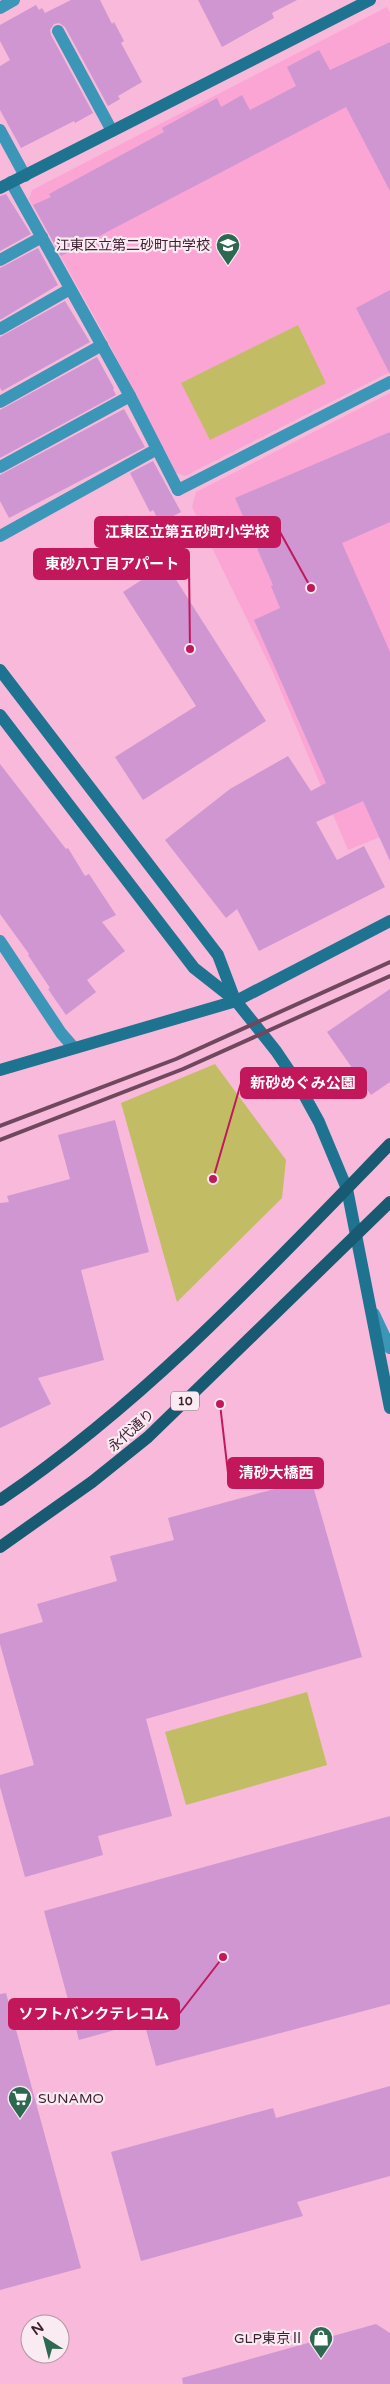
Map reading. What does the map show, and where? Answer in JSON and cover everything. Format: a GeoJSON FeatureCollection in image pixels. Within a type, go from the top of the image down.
{"type":"FeatureCollection","features":[{"type":"Feature","properties":{"kind":"main road","name":"永代通り"},"geometry":{"type":"LineString","coordinates":[[0,1500],[70,1450],[121,1408],[189,1346],[390,1144]]}},
{"type":"Feature","properties":{"kind":"main road","name":"10"},"geometry":{"type":"LineString","coordinates":[[356,1238],[390,1202]]}},
{"type":"Feature","properties":{"kind":"main road","name":"永代通り"},"geometry":{"type":"LineString","coordinates":[[0,1547],[92,1482],[148,1437],[356,1238]]}},
{"type":"Feature","properties":{"kind":"street"},"geometry":{"type":"LineString","coordinates":[[0,8],[14,0]]}},
{"type":"Feature","properties":{"kind":"street"},"geometry":{"type":"LineString","coordinates":[[370,0],[6,185],[42,237],[130,396],[178,490],[390,382]]}},
{"type":"Feature","properties":{"kind":"street"},"geometry":{"type":"LineString","coordinates":[[58,31],[112,131]]}},
{"type":"Feature","properties":{"kind":"street"},"geometry":{"type":"LineString","coordinates":[[0,130],[25,176]]}},
{"type":"Feature","properties":{"kind":"street"},"geometry":{"type":"LineString","coordinates":[[0,260],[42,237]]}},
{"type":"Feature","properties":{"kind":"street"},"geometry":{"type":"LineString","coordinates":[[0,329],[70,289]]}},
{"type":"Feature","properties":{"kind":"street"},"geometry":{"type":"LineString","coordinates":[[0,402],[102,345]]}},
{"type":"Feature","properties":{"kind":"street"},"geometry":{"type":"LineString","coordinates":[[0,467],[130,396]]}},
{"type":"Feature","properties":{"kind":"street"},"geometry":{"type":"LineString","coordinates":[[0,536],[157,449]]}},
{"type":"Feature","properties":{"kind":"street"},"geometry":{"type":"LineString","coordinates":[[0,670],[218,955],[236,1001]]}},
{"type":"Feature","properties":{"kind":"street"},"geometry":{"type":"LineString","coordinates":[[0,715],[194,968],[236,1001],[276,1051],[297,1082],[319,1122],[347,1189],[390,1408]]}},
{"type":"Feature","properties":{"kind":"street"},"geometry":{"type":"LineString","coordinates":[[0,1070],[236,1001],[390,921]]}},
{"type":"Feature","properties":{"kind":"street"},"geometry":{"type":"LineString","coordinates":[[0,941],[56,1026],[74,1048]]}},
{"type":"Feature","properties":{"kind":"street"},"geometry":{"type":"LineString","coordinates":[[369,1302],[390,1348]]}},
{"type":"Feature","properties":{"kind":"shaded area","name":"江東区立第二砂町中学校"},"geometry":{"type":"Polygon","coordinates":[[[387,7],[390,13],[390,372],[185,476],[176,473],[104,334],[29,199],[32,190],[387,7]]]}},
{"type":"Feature","properties":{"kind":"shaded area"},"geometry":{"type":"Polygon","coordinates":[[[298,325],[326,383],[210,440],[181,383],[298,325]]]}},
{"type":"Feature","properties":{"kind":"shaded area"},"geometry":{"type":"Polygon","coordinates":[[[390,393],[390,833],[348,850],[272,670],[192,507],[196,492],[390,393]]]}},
{"type":"Feature","properties":{"kind":"shaded area"},"geometry":{"type":"Polygon","coordinates":[[[215,1064],[286,1160],[282,1198],[177,1302],[121,1103],[215,1064]]]}},
{"type":"Feature","properties":{"kind":"shaded area"},"geometry":{"type":"Polygon","coordinates":[[[307,1692],[327,1765],[186,1805],[165,1732],[307,1692]]]}},
{"type":"Feature","properties":{"kind":"building"},"geometry":{"type":"Polygon","coordinates":[[[71,0],[100,0],[112,24],[114,22],[124,41],[121,43],[142,82],[118,96],[120,99],[108,106],[65,27],[59,23],[54,24],[50,30],[51,35],[93,113],[21,148],[0,110],[0,66],[10,60],[0,41],[0,25],[36,5],[39,10],[42,8],[45,13],[71,0]]]}},
{"type":"Feature","properties":{"kind":"building"},"geometry":{"type":"Polygon","coordinates":[[[198,0],[297,0],[272,13],[274,18],[222,47],[198,0]]]}},
{"type":"Feature","properties":{"kind":"building"},"geometry":{"type":"Polygon","coordinates":[[[390,42],[390,191],[346,107],[61,256],[33,205],[51,197],[49,194],[164,132],[162,128],[217,98],[221,107],[242,95],[250,110],[296,86],[287,67],[319,50],[330,70],[390,42]]]}},
{"type":"Feature","properties":{"kind":"building"},"geometry":{"type":"Polygon","coordinates":[[[6,194],[31,234],[0,251],[0,196],[6,194]]]}},
{"type":"Feature","properties":{"kind":"building"},"geometry":{"type":"Polygon","coordinates":[[[38,248],[58,285],[0,320],[0,268],[38,248]]]}},
{"type":"Feature","properties":{"kind":"building"},"geometry":{"type":"Polygon","coordinates":[[[390,290],[390,374],[356,308],[390,290]]]}},
{"type":"Feature","properties":{"kind":"building"},"geometry":{"type":"Polygon","coordinates":[[[65,301],[90,342],[2,391],[0,388],[0,337],[65,301]]]}},
{"type":"Feature","properties":{"kind":"building"},"geometry":{"type":"Polygon","coordinates":[[[97,357],[116,395],[0,458],[0,410],[97,357]]]}},
{"type":"Feature","properties":{"kind":"building"},"geometry":{"type":"Polygon","coordinates":[[[124,409],[145,447],[9,518],[0,501],[0,475],[124,409]]]}},
{"type":"Feature","properties":{"kind":"building"},"geometry":{"type":"Polygon","coordinates":[[[390,432],[390,522],[342,543],[390,652],[390,861],[363,801],[316,822],[337,860],[364,846],[385,887],[259,951],[237,909],[226,918],[165,840],[230,789],[288,756],[311,791],[326,783],[254,620],[280,608],[271,586],[273,585],[235,498],[390,432]]]}},
{"type":"Feature","properties":{"kind":"building"},"geometry":{"type":"Polygon","coordinates":[[[153,461],[181,512],[160,523],[153,510],[150,512],[130,473],[153,461]]]}},
{"type":"Feature","properties":{"kind":"building"},"geometry":{"type":"Polygon","coordinates":[[[166,564],[266,721],[143,800],[115,757],[196,706],[123,592],[166,564]]]}},
{"type":"Feature","properties":{"kind":"building"},"geometry":{"type":"Polygon","coordinates":[[[0,764],[66,849],[68,848],[85,876],[89,874],[116,915],[102,922],[125,951],[87,980],[96,992],[66,1015],[48,989],[50,988],[29,954],[0,914],[0,764]]]}},
{"type":"Feature","properties":{"kind":"building"},"geometry":{"type":"Polygon","coordinates":[[[390,989],[390,1082],[371,1095],[327,1032],[390,989]]]}},
{"type":"Feature","properties":{"kind":"building"},"geometry":{"type":"Polygon","coordinates":[[[115,1120],[149,1252],[81,1270],[104,1360],[38,1378],[51,1404],[0,1428],[0,1203],[9,1202],[7,1196],[70,1179],[58,1135],[115,1120]]]}},
{"type":"Feature","properties":{"kind":"building"},"geometry":{"type":"Polygon","coordinates":[[[311,1479],[362,1657],[146,1719],[172,1816],[98,1836],[103,1855],[25,1877],[0,1787],[0,1775],[34,1765],[0,1644],[0,1634],[43,1622],[37,1604],[117,1581],[110,1556],[174,1540],[168,1518],[311,1479]]]}},
{"type":"Feature","properties":{"kind":"building"},"geometry":{"type":"Polygon","coordinates":[[[390,1816],[390,2004],[156,2066],[144,2022],[79,2040],[44,1911],[390,1816]]]}},
{"type":"Feature","properties":{"kind":"building","name":"SUNAMO"},"geometry":{"type":"Polygon","coordinates":[[[6,1993],[81,2268],[0,2290],[0,1994],[6,1993]]]}},
{"type":"Feature","properties":{"kind":"building"},"geometry":{"type":"Polygon","coordinates":[[[390,2086],[390,2176],[297,2202],[303,2216],[141,2261],[111,2152],[273,2108],[276,2118],[390,2086]]]}},
{"type":"Feature","properties":{"kind":"building","name":"GLP東京Ⅱ"},"geometry":{"type":"Polygon","coordinates":[[[376,2324],[390,2333],[390,2384],[183,2384],[182,2378],[376,2324]]]}},
{"type":"Feature","properties":{"kind":"railway"},"geometry":{"type":"LineString","coordinates":[[0,1126],[176,1059],[390,962]]}},
{"type":"Feature","properties":{"kind":"railway"},"geometry":{"type":"LineString","coordinates":[[0,1140],[183,1069],[390,976]]}},
{"type":"Feature","properties":{"kind":"place","name":"江東区立第二砂町中学校"},"geometry":{"type":"Point","coordinates":[228,266]}},
{"type":"Feature","properties":{"kind":"place","name":"江東区立第五砂町小学校"},"geometry":{"type":"Point","coordinates":[311,588]}},
{"type":"Feature","properties":{"kind":"place","name":"東砂八丁目アパート"},"geometry":{"type":"Point","coordinates":[190,649]}},
{"type":"Feature","properties":{"kind":"place","name":"新砂めぐみ公園"},"geometry":{"type":"Point","coordinates":[213,1179]}},
{"type":"Feature","properties":{"kind":"place","name":"清砂大橋西"},"geometry":{"type":"Point","coordinates":[220,1404]}},
{"type":"Feature","properties":{"kind":"place","name":"ソフトバンクテレコム"},"geometry":{"type":"Point","coordinates":[223,1957]}},
{"type":"Feature","properties":{"kind":"place","name":"SUNAMO"},"geometry":{"type":"Point","coordinates":[20,2119]}},
{"type":"Feature","properties":{"kind":"place","name":"GLP東京Ⅱ"},"geometry":{"type":"Point","coordinates":[321,2359]}}]}
